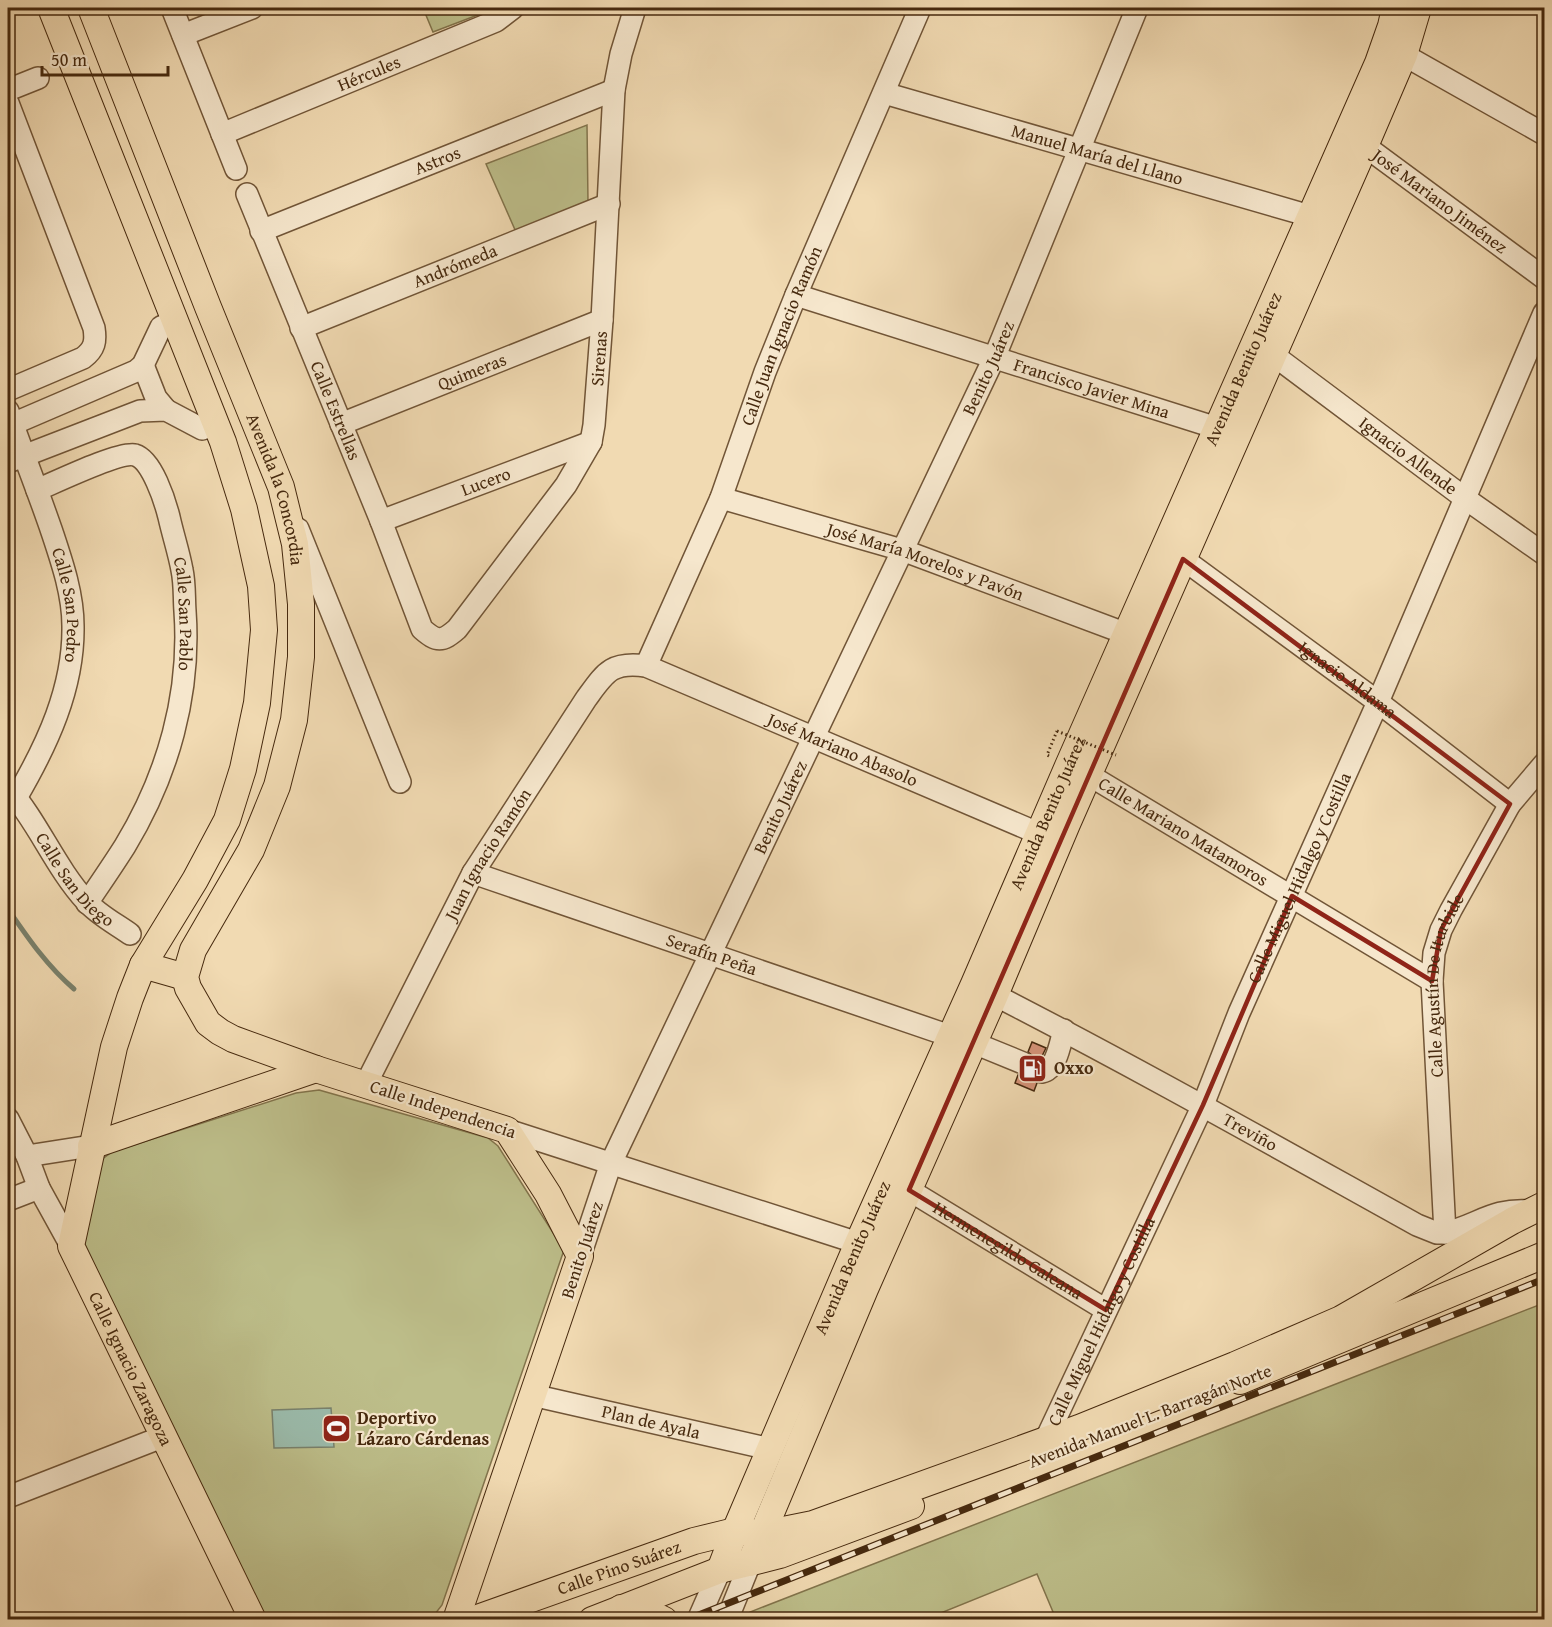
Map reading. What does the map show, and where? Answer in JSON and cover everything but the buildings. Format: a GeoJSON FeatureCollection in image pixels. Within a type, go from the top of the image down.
{"type":"FeatureCollection","features":[{"type":"Feature","properties":{"kind":"main road","name":"Avenida la Concordia"},"geometry":{"type":"LineString","coordinates":[[51,8],[216,424],[244,509],[261,586],[264,630],[257,703],[243,769],[227,820],[195,880],[143,965],[130,998],[114,1047],[71,1246]]}},
{"type":"Feature","properties":{"kind":"main road","name":"Avenida la Concordia"},"geometry":{"type":"LineString","coordinates":[[91,8],[208,308],[281,487],[295,544],[300,604],[301,657],[294,720],[277,786],[251,850],[193,950],[185,977]]}},
{"type":"Feature","properties":{"kind":"main road","name":"Avenida Benito Juárez"},"geometry":{"type":"LineString","coordinates":[[985,990],[1040,834],[1068,766],[1378,63],[1395,8]]}},
{"type":"Feature","properties":{"kind":"main road","name":"Avenida Benito Juárez"},"geometry":{"type":"LineString","coordinates":[[720,1570],[858,1243],[962,1040],[1089,775],[1365,146],[1404,55],[1418,8]]}},
{"type":"Feature","properties":{"kind":"main road"},"geometry":{"type":"LineString","coordinates":[[174,321],[208,308]]}},
{"type":"Feature","properties":{"kind":"main road"},"geometry":{"type":"LineString","coordinates":[[216,424],[250,410]]}},
{"type":"Feature","properties":{"kind":"main road"},"geometry":{"type":"LineString","coordinates":[[143,965],[185,977]]}},
{"type":"Feature","properties":{"kind":"main road","name":"Calle Independencia"},"geometry":{"type":"LineString","coordinates":[[185,977],[200,1012],[208,1023],[220,1032],[316,1069],[507,1130]]}},
{"type":"Feature","properties":{"kind":"main road","name":"Avenida Benito Juárez"},"geometry":{"type":"LineString","coordinates":[[750,1563],[909,1190],[962,1040]]}},
{"type":"Feature","properties":{"kind":"main road"},"geometry":{"type":"LineString","coordinates":[[92,1146],[316,1069]]}},
{"type":"Feature","properties":{"kind":"main road"},"geometry":{"type":"LineString","coordinates":[[507,1130],[548,1194],[580,1256]]}},
{"type":"Feature","properties":{"kind":"main road","name":"Avenida Manuel L. Barragán Norte"},"geometry":{"type":"LineString","coordinates":[[735,1531],[763,1534],[813,1524],[1046,1439],[1235,1365],[1341,1319],[1539,1208]]}},
{"type":"Feature","properties":{"kind":"main road","name":"Calle Ignacio Zaragoza"},"geometry":{"type":"LineString","coordinates":[[71,1246],[253,1620]]}},
{"type":"Feature","properties":{"kind":"main road","name":"Avenida Manuel L. Barragán Norte"},"geometry":{"type":"LineString","coordinates":[[720,1570],[750,1563],[818,1541],[1082,1442],[1272,1368],[1545,1255]]}},
{"type":"Feature","properties":{"kind":"main road","name":"Benito Juárez"},"geometry":{"type":"LineString","coordinates":[[456,1620],[580,1256]]}},
{"type":"Feature","properties":{"kind":"main road","name":"Calle Pino Suárez"},"geometry":{"type":"LineString","coordinates":[[472,1620],[664,1551],[735,1531]]}},
{"type":"Feature","properties":{"kind":"main road","name":"Calle Pino Suárez"},"geometry":{"type":"LineString","coordinates":[[592,1620],[720,1570]]}},
{"type":"Feature","properties":{"kind":"main road"},"geometry":{"type":"LineString","coordinates":[[621,1608],[652,1614],[664,1620]]}},
{"type":"Feature","properties":{"kind":"street"},"geometry":{"type":"LineString","coordinates":[[172,8],[236,169]]}},
{"type":"Feature","properties":{"kind":"street"},"geometry":{"type":"LineString","coordinates":[[183,35],[252,8]]}},
{"type":"Feature","properties":{"kind":"street","name":"Hércules"},"geometry":{"type":"LineString","coordinates":[[222,134],[496,21],[513,8]]}},
{"type":"Feature","properties":{"kind":"street","name":"Sirenas"},"geometry":{"type":"LineString","coordinates":[[422,629],[430,637],[440,640],[448,637],[457,629],[566,485],[591,442],[603,320],[614,90],[635,8]]}},
{"type":"Feature","properties":{"kind":"street","name":"Calle Juan Ignacio Ramón"},"geometry":{"type":"LineString","coordinates":[[646,666],[721,498],[765,372],[796,295],[920,8]]}},
{"type":"Feature","properties":{"kind":"street","name":"Benito Juárez"},"geometry":{"type":"LineString","coordinates":[[580,1256],[610,1163],[995,356],[1137,8]]}},
{"type":"Feature","properties":{"kind":"street"},"geometry":{"type":"LineString","coordinates":[[1404,55],[1545,134]]}},
{"type":"Feature","properties":{"kind":"street"},"geometry":{"type":"LineString","coordinates":[[8,90],[38,78]]}},
{"type":"Feature","properties":{"kind":"street","name":"Astros"},"geometry":{"type":"LineString","coordinates":[[261,231],[614,90]]}},
{"type":"Feature","properties":{"kind":"street","name":"Manuel María del Llano"},"geometry":{"type":"LineString","coordinates":[[884,93],[1310,216]]}},
{"type":"Feature","properties":{"kind":"street"},"geometry":{"type":"LineString","coordinates":[[8,103],[94,328],[96,340],[91,352],[83,358],[8,390]]}},
{"type":"Feature","properties":{"kind":"street","name":"José Mariano Jiménez"},"geometry":{"type":"LineString","coordinates":[[1365,146],[1545,278]]}},
{"type":"Feature","properties":{"kind":"street","name":"Calle Estrellas"},"geometry":{"type":"LineString","coordinates":[[247,194],[381,521],[422,629]]}},
{"type":"Feature","properties":{"kind":"street","name":"Andrómeda"},"geometry":{"type":"LineString","coordinates":[[301,328],[609,204]]}},
{"type":"Feature","properties":{"kind":"street","name":"Francisco Javier Mina"},"geometry":{"type":"LineString","coordinates":[[796,295],[1217,428]]}},
{"type":"Feature","properties":{"kind":"street","name":"Calle Miguel Hidalgo y Costilla"},"geometry":{"type":"LineString","coordinates":[[1046,1439],[1203,1105],[1239,1013],[1378,702],[1545,313]]}},
{"type":"Feature","properties":{"kind":"street","name":"Quimeras"},"geometry":{"type":"LineString","coordinates":[[340,424],[603,320]]}},
{"type":"Feature","properties":{"kind":"street"},"geometry":{"type":"LineString","coordinates":[[9,420],[50,409],[127,376],[143,365],[161,327],[174,321]]}},
{"type":"Feature","properties":{"kind":"street","name":"Ignacio Allende"},"geometry":{"type":"LineString","coordinates":[[1272,354],[1466,499],[1545,554]]}},
{"type":"Feature","properties":{"kind":"street"},"geometry":{"type":"LineString","coordinates":[[143,365],[156,398],[166,410],[202,429],[216,424]]}},
{"type":"Feature","properties":{"kind":"street"},"geometry":{"type":"LineString","coordinates":[[89,392],[103,424]]}},
{"type":"Feature","properties":{"kind":"street"},"geometry":{"type":"LineString","coordinates":[[50,409],[63,440]]}},
{"type":"Feature","properties":{"kind":"street"},"geometry":{"type":"LineString","coordinates":[[16,459],[140,411],[166,410]]}},
{"type":"Feature","properties":{"kind":"street","name":"Calle San Pedro"},"geometry":{"type":"LineString","coordinates":[[9,420],[16,459],[37,490],[64,568],[73,626],[69,674],[57,717],[39,759],[12,793]]}},
{"type":"Feature","properties":{"kind":"street","name":"Lucero"},"geometry":{"type":"LineString","coordinates":[[381,521],[591,442]]}},
{"type":"Feature","properties":{"kind":"street","name":"Calle San Pablo"},"geometry":{"type":"LineString","coordinates":[[37,490],[117,457],[135,455],[142,458],[151,469],[167,510],[183,572],[187,641],[182,701],[171,743],[154,790],[126,845],[87,903]]}},
{"type":"Feature","properties":{"kind":"street"},"geometry":{"type":"LineString","coordinates":[[281,487],[400,782]]}},
{"type":"Feature","properties":{"kind":"street","name":"José María Morelos y Pavón"},"geometry":{"type":"LineString","coordinates":[[721,498],[902,550],[1127,634]]}},
{"type":"Feature","properties":{"kind":"street","name":"Ignacio Aldama"},"geometry":{"type":"LineString","coordinates":[[1183,559],[1378,702],[1510,804]]}},
{"type":"Feature","properties":{"kind":"street","name":"Juan Ignacio Ramón"},"geometry":{"type":"LineString","coordinates":[[366,1084],[473,873],[604,674],[614,667],[629,663],[646,666]]}},
{"type":"Feature","properties":{"kind":"street","name":"José Mariano Abasolo"},"geometry":{"type":"LineString","coordinates":[[646,666],[1040,834]]}},
{"type":"Feature","properties":{"kind":"street","name":"Calle Agustín De Iturbide"},"geometry":{"type":"LineString","coordinates":[[1445,1233],[1432,981],[1434,953],[1441,930],[1510,804],[1545,764]]}},
{"type":"Feature","properties":{"kind":"street","name":"Calle Mariano Matamoros"},"geometry":{"type":"LineString","coordinates":[[1089,775],[1432,981]]}},
{"type":"Feature","properties":{"kind":"street","name":"Calle San Diego"},"geometry":{"type":"LineString","coordinates":[[12,793],[87,903],[130,934]]}},
{"type":"Feature","properties":{"kind":"street","name":"Serafín Peña"},"geometry":{"type":"LineString","coordinates":[[473,873],[962,1040],[1033,1068],[1049,1070],[1055,1061],[1065,1030]]}},
{"type":"Feature","properties":{"kind":"street","name":"Treviño"},"geometry":{"type":"LineString","coordinates":[[985,990],[1065,1030],[1203,1105],[1417,1225],[1437,1233],[1445,1233]]}},
{"type":"Feature","properties":{"kind":"street","name":"Calle Ignacio Zaragoza"},"geometry":{"type":"LineString","coordinates":[[8,1119],[27,1156],[39,1188],[71,1246]]}},
{"type":"Feature","properties":{"kind":"street","name":"Calle Independencia"},"geometry":{"type":"LineString","coordinates":[[507,1130],[858,1243]]}},
{"type":"Feature","properties":{"kind":"street"},"geometry":{"type":"LineString","coordinates":[[27,1156],[92,1146]]}},
{"type":"Feature","properties":{"kind":"street"},"geometry":{"type":"LineString","coordinates":[[8,1200],[39,1188]]}},
{"type":"Feature","properties":{"kind":"street","name":"Hermenegildo Galeana"},"geometry":{"type":"LineString","coordinates":[[909,1190],[1106,1310]]}},
{"type":"Feature","properties":{"kind":"street"},"geometry":{"type":"LineString","coordinates":[[1445,1233],[1500,1212],[1539,1208]]}},
{"type":"Feature","properties":{"kind":"street","name":"Plan de Ayala"},"geometry":{"type":"LineString","coordinates":[[532,1395],[770,1449]]}},
{"type":"Feature","properties":{"kind":"street"},"geometry":{"type":"LineString","coordinates":[[8,1497],[162,1437]]}},
{"type":"Feature","properties":{"kind":"street","name":"Avenida Benito Juárez"},"geometry":{"type":"LineString","coordinates":[[727,1620],[750,1563]]}},
{"type":"Feature","properties":{"kind":"street","name":"Avenida Benito Juárez"},"geometry":{"type":"LineString","coordinates":[[698,1620],[720,1570]]}},
{"type":"Feature","properties":{"kind":"path"},"geometry":{"type":"LineString","coordinates":[[1047,755],[1057,731],[1116,755]]}},
{"type":"Feature","properties":{"kind":"highlighted area"},"geometry":{"type":"Polygon","coordinates":[[[1183,559],[1510,804],[1441,930],[1432,981],[1292,896],[1203,1105],[1106,1310],[909,1190],[1183,559]]]}},
{"type":"Feature","properties":{"kind":"green space"},"geometry":{"type":"Polygon","coordinates":[[[423,8],[496,8],[433,32],[423,8]]]}},
{"type":"Feature","properties":{"kind":"green space"},"geometry":{"type":"Polygon","coordinates":[[[587,125],[588,202],[516,232],[486,164],[587,125]]]}},
{"type":"Feature","properties":{"kind":"green space","name":"Deportivo Lázaro Cárdenas"},"geometry":{"type":"Polygon","coordinates":[[[319,1090],[488,1138],[498,1146],[564,1250],[442,1605],[426,1620],[263,1619],[83,1252],[101,1160],[112,1152],[296,1093],[319,1090]]]}},
{"type":"Feature","properties":{"kind":"green space"},"geometry":{"type":"Polygon","coordinates":[[[1544,1303],[1544,1619],[1056,1619],[1037,1574],[926,1619],[746,1619],[750,1612],[1544,1303]]]}},
{"type":"Feature","properties":{"kind":"shaded area"},"geometry":{"type":"Polygon","coordinates":[[[331,1408],[334,1447],[274,1448],[272,1410],[331,1408]]]}},
{"type":"Feature","properties":{"kind":"waterway"},"geometry":{"type":"LineString","coordinates":[[8,909],[47,961],[74,989]]}},
{"type":"Feature","properties":{"kind":"railway"},"geometry":{"type":"LineString","coordinates":[[686,1620],[1544,1279]]}},
{"type":"Feature","properties":{"kind":"place","name":"Oxxo"},"geometry":{"type":"Point","coordinates":[1033,1068]}},
{"type":"Feature","properties":{"kind":"place","name":"Deportivo Lázaro Cárdenas"},"geometry":{"type":"Point","coordinates":[336,1428]}}]}
